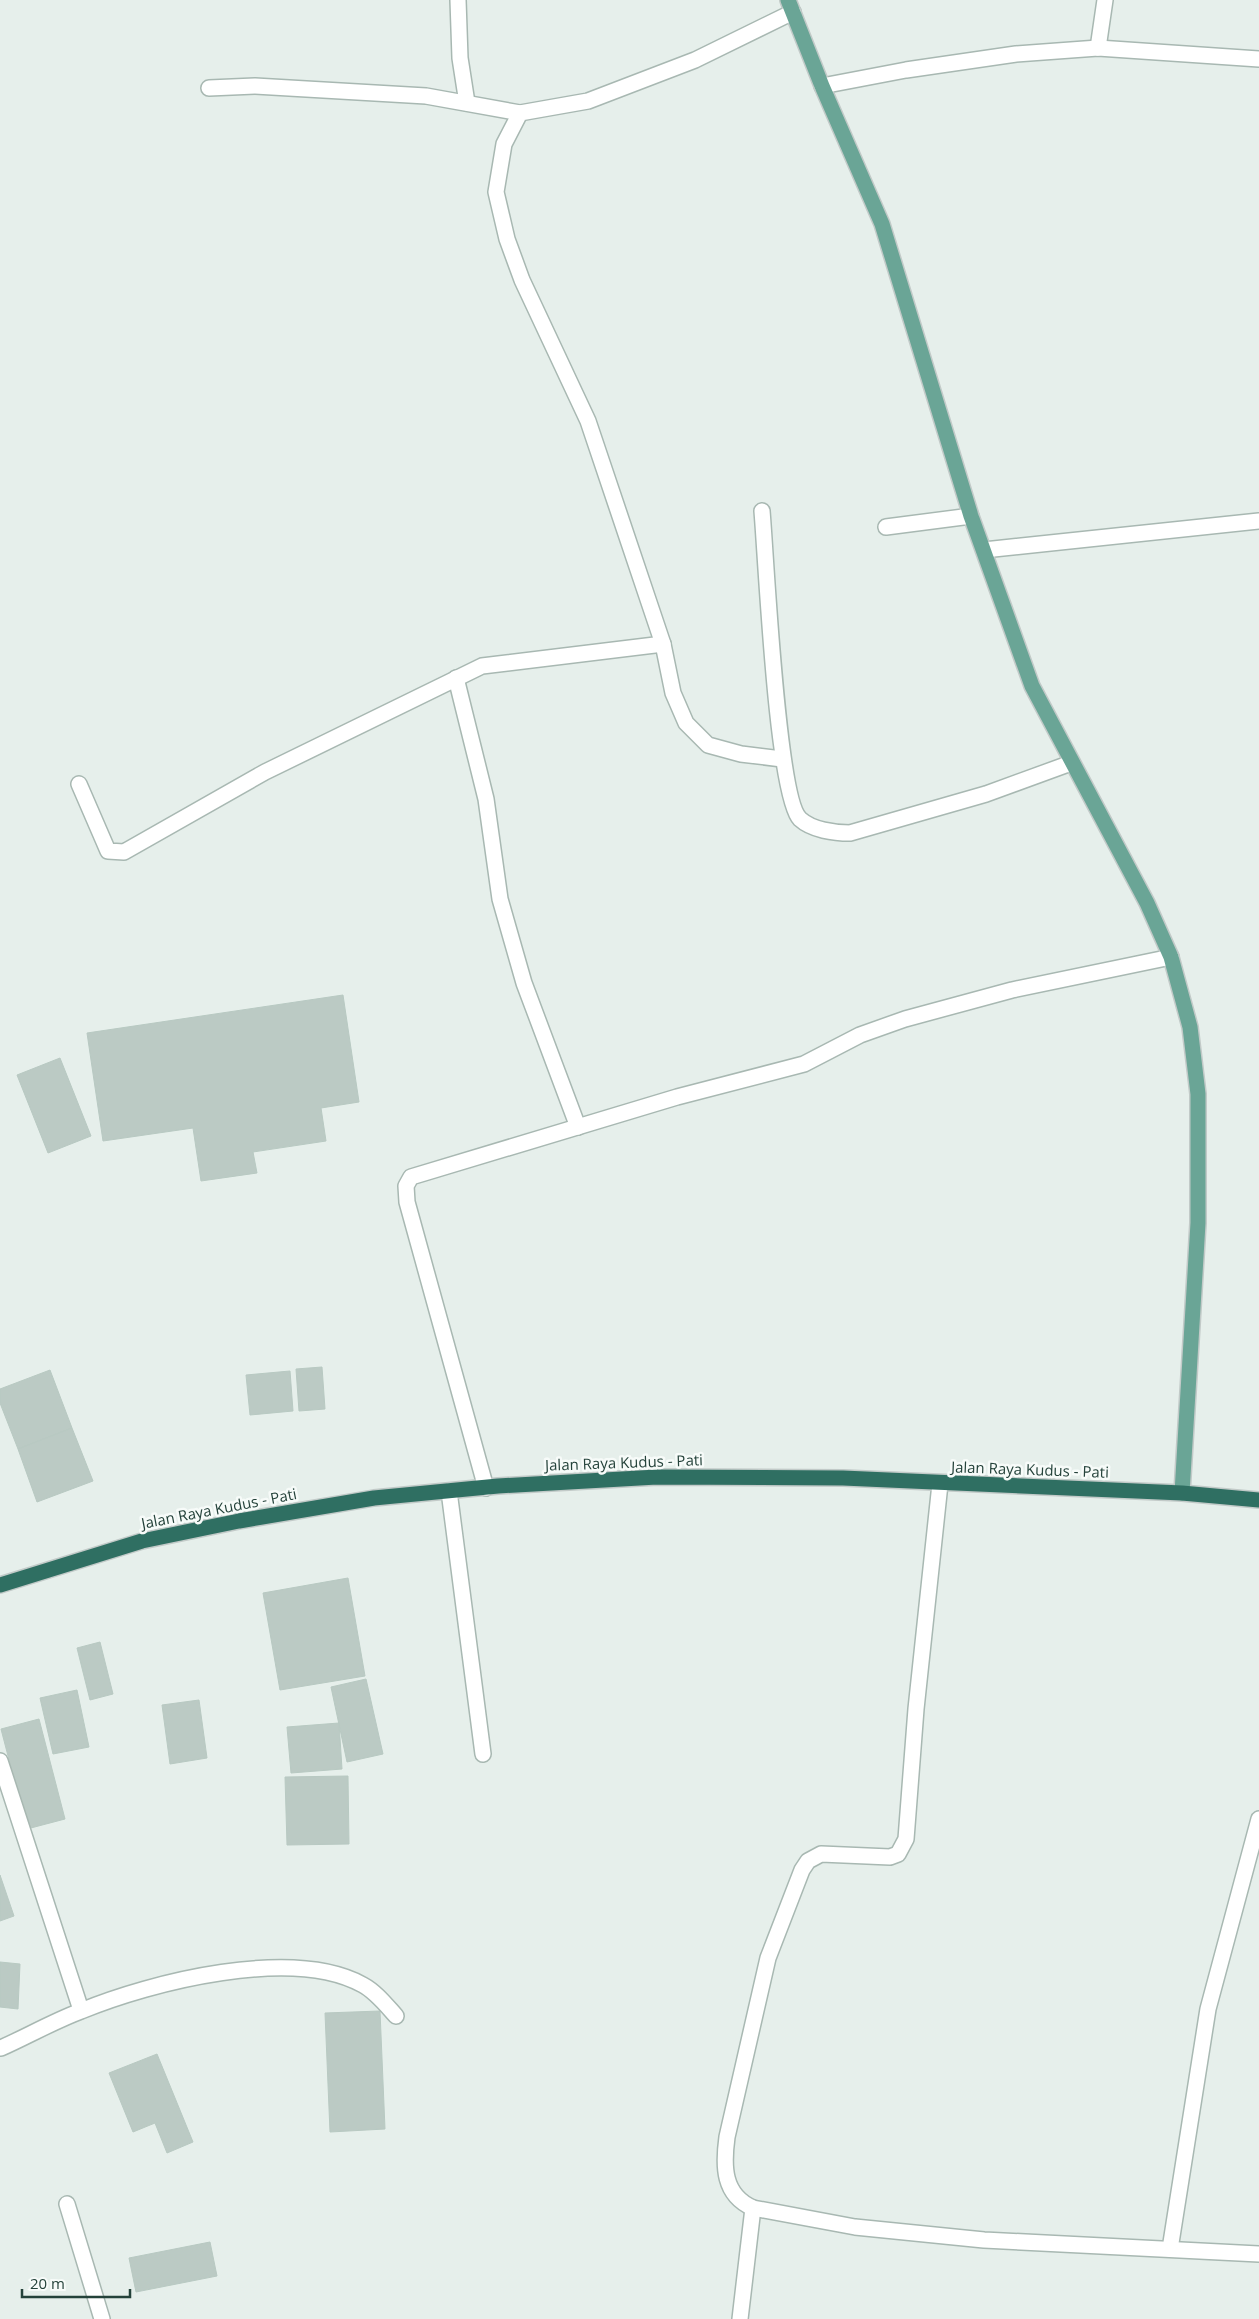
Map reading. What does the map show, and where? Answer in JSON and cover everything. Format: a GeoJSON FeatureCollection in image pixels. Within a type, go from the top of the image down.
{"type":"FeatureCollection","features":[{"type":"Feature","properties":{"kind":"highway","name":"Jalan Raya Kudus - Pati"},"geometry":{"type":"LineString","coordinates":[[0,1585],[142,1541],[239,1521],[374,1498],[486,1488],[658,1478],[843,1478],[940,1484],[1182,1493],[1259,1500]]}},
{"type":"Feature","properties":{"kind":"main road"},"geometry":{"type":"LineString","coordinates":[[791,6],[822,86],[882,224],[971,516],[1032,686],[1071,763],[1147,903],[1171,957],[1190,1027],[1198,1094],[1198,1223],[1182,1493]]}},
{"type":"Feature","properties":{"kind":"street"},"geometry":{"type":"LineString","coordinates":[[458,0],[460,58],[467,103]]}},
{"type":"Feature","properties":{"kind":"street"},"geometry":{"type":"LineString","coordinates":[[1098,48],[1105,0]]}},
{"type":"Feature","properties":{"kind":"street"},"geometry":{"type":"LineString","coordinates":[[209,88],[255,86],[426,96],[520,113],[588,102],[695,60],[791,6]]}},
{"type":"Feature","properties":{"kind":"street"},"geometry":{"type":"LineString","coordinates":[[822,86],[961,62],[1098,48],[1259,59]]}},
{"type":"Feature","properties":{"kind":"street"},"geometry":{"type":"LineString","coordinates":[[520,113],[504,144],[496,192],[506,239],[522,280],[588,421],[663,644],[673,693],[686,723],[708,745],[741,754],[782,759]]}},
{"type":"Feature","properties":{"kind":"street"},"geometry":{"type":"LineString","coordinates":[[762,511],[782,759],[791,803],[800,819],[829,833],[850,834],[986,794],[1071,763]]}},
{"type":"Feature","properties":{"kind":"street"},"geometry":{"type":"LineString","coordinates":[[886,527],[971,516]]}},
{"type":"Feature","properties":{"kind":"street"},"geometry":{"type":"LineString","coordinates":[[984,550],[1259,521]]}},
{"type":"Feature","properties":{"kind":"street"},"geometry":{"type":"LineString","coordinates":[[80,784],[108,851],[124,852],[264,772],[482,666],[663,644]]}},
{"type":"Feature","properties":{"kind":"street"},"geometry":{"type":"LineString","coordinates":[[456,678],[486,799],[500,899],[524,983],[578,1127]]}},
{"type":"Feature","properties":{"kind":"street"},"geometry":{"type":"LineString","coordinates":[[486,1488],[407,1202],[406,1186],[411,1177],[677,1097],[804,1064],[860,1035],[905,1019],[1012,990],[1171,957]]}},
{"type":"Feature","properties":{"kind":"street"},"geometry":{"type":"LineString","coordinates":[[940,1484],[916,1709],[906,1840],[898,1854],[890,1857],[821,1854],[808,1860],[796,1880],[768,1958],[727,2137],[724,2164],[728,2182],[738,2200],[753,2208],[838,2225],[984,2240],[1259,2254]]}},
{"type":"Feature","properties":{"kind":"street"},"geometry":{"type":"LineString","coordinates":[[449,1491],[483,1754]]}},
{"type":"Feature","properties":{"kind":"street"},"geometry":{"type":"LineString","coordinates":[[0,1761],[81,2010]]}},
{"type":"Feature","properties":{"kind":"street"},"geometry":{"type":"LineString","coordinates":[[1170,2249],[1208,2009],[1259,1819]]}},
{"type":"Feature","properties":{"kind":"street"},"geometry":{"type":"LineString","coordinates":[[1,2048],[81,2010],[210,1974],[263,1967],[301,1968],[351,1980],[374,1993],[396,2016]]}},
{"type":"Feature","properties":{"kind":"street"},"geometry":{"type":"LineString","coordinates":[[68,2204],[102,2319]]}},
{"type":"Feature","properties":{"kind":"street"},"geometry":{"type":"LineString","coordinates":[[740,2319],[753,2208]]}},
{"type":"Feature","properties":{"kind":"building"},"geometry":{"type":"Polygon","coordinates":[[[343,995],[359,1102],[321,1108],[326,1141],[253,1152],[257,1173],[201,1181],[193,1128],[103,1141],[87,1033],[343,995]]]}},
{"type":"Feature","properties":{"kind":"building"},"geometry":{"type":"Polygon","coordinates":[[[60,1058],[91,1136],[48,1153],[17,1075],[60,1058]]]}},
{"type":"Feature","properties":{"kind":"building"},"geometry":{"type":"Polygon","coordinates":[[[322,1367],[325,1409],[299,1411],[296,1369],[322,1367]]]}},
{"type":"Feature","properties":{"kind":"building"},"geometry":{"type":"Polygon","coordinates":[[[50,1370],[72,1428],[18,1449],[0,1403],[0,1389],[50,1370]]]}},
{"type":"Feature","properties":{"kind":"building"},"geometry":{"type":"Polygon","coordinates":[[[290,1371],[293,1411],[250,1415],[246,1375],[290,1371]]]}},
{"type":"Feature","properties":{"kind":"building"},"geometry":{"type":"Polygon","coordinates":[[[72,1428],[93,1481],[37,1502],[18,1449],[72,1428]]]}},
{"type":"Feature","properties":{"kind":"building"},"geometry":{"type":"Polygon","coordinates":[[[348,1578],[365,1676],[280,1690],[263,1593],[348,1578]]]}},
{"type":"Feature","properties":{"kind":"building"},"geometry":{"type":"Polygon","coordinates":[[[100,1642],[113,1694],[90,1700],[77,1648],[100,1642]]]}},
{"type":"Feature","properties":{"kind":"building"},"geometry":{"type":"Polygon","coordinates":[[[366,1679],[383,1754],[347,1762],[331,1687],[366,1679]]]}},
{"type":"Feature","properties":{"kind":"building"},"geometry":{"type":"Polygon","coordinates":[[[77,1690],[89,1747],[53,1754],[40,1698],[77,1690]]]}},
{"type":"Feature","properties":{"kind":"building"},"geometry":{"type":"Polygon","coordinates":[[[199,1700],[207,1758],[170,1764],[162,1705],[199,1700]]]}},
{"type":"Feature","properties":{"kind":"building"},"geometry":{"type":"Polygon","coordinates":[[[39,1719],[65,1819],[27,1829],[1,1729],[39,1719]]]}},
{"type":"Feature","properties":{"kind":"building"},"geometry":{"type":"Polygon","coordinates":[[[339,1723],[342,1769],[291,1773],[287,1727],[339,1723]]]}},
{"type":"Feature","properties":{"kind":"building"},"geometry":{"type":"Polygon","coordinates":[[[348,1776],[349,1844],[287,1845],[285,1777],[348,1776]]]}},
{"type":"Feature","properties":{"kind":"building"},"geometry":{"type":"Polygon","coordinates":[[[0,1875],[14,1916],[0,1921],[0,1875]]]}},
{"type":"Feature","properties":{"kind":"building"},"geometry":{"type":"Polygon","coordinates":[[[0,1962],[20,1964],[18,2009],[0,2007],[0,1962]]]}},
{"type":"Feature","properties":{"kind":"building"},"geometry":{"type":"Polygon","coordinates":[[[380,2011],[385,2129],[330,2132],[325,2013],[380,2011]]]}},
{"type":"Feature","properties":{"kind":"building"},"geometry":{"type":"Polygon","coordinates":[[[157,2054],[193,2142],[167,2153],[155,2123],[133,2132],[109,2073],[157,2054]]]}},
{"type":"Feature","properties":{"kind":"building"},"geometry":{"type":"Polygon","coordinates":[[[210,2242],[217,2276],[136,2292],[129,2258],[210,2242]]]}}]}
